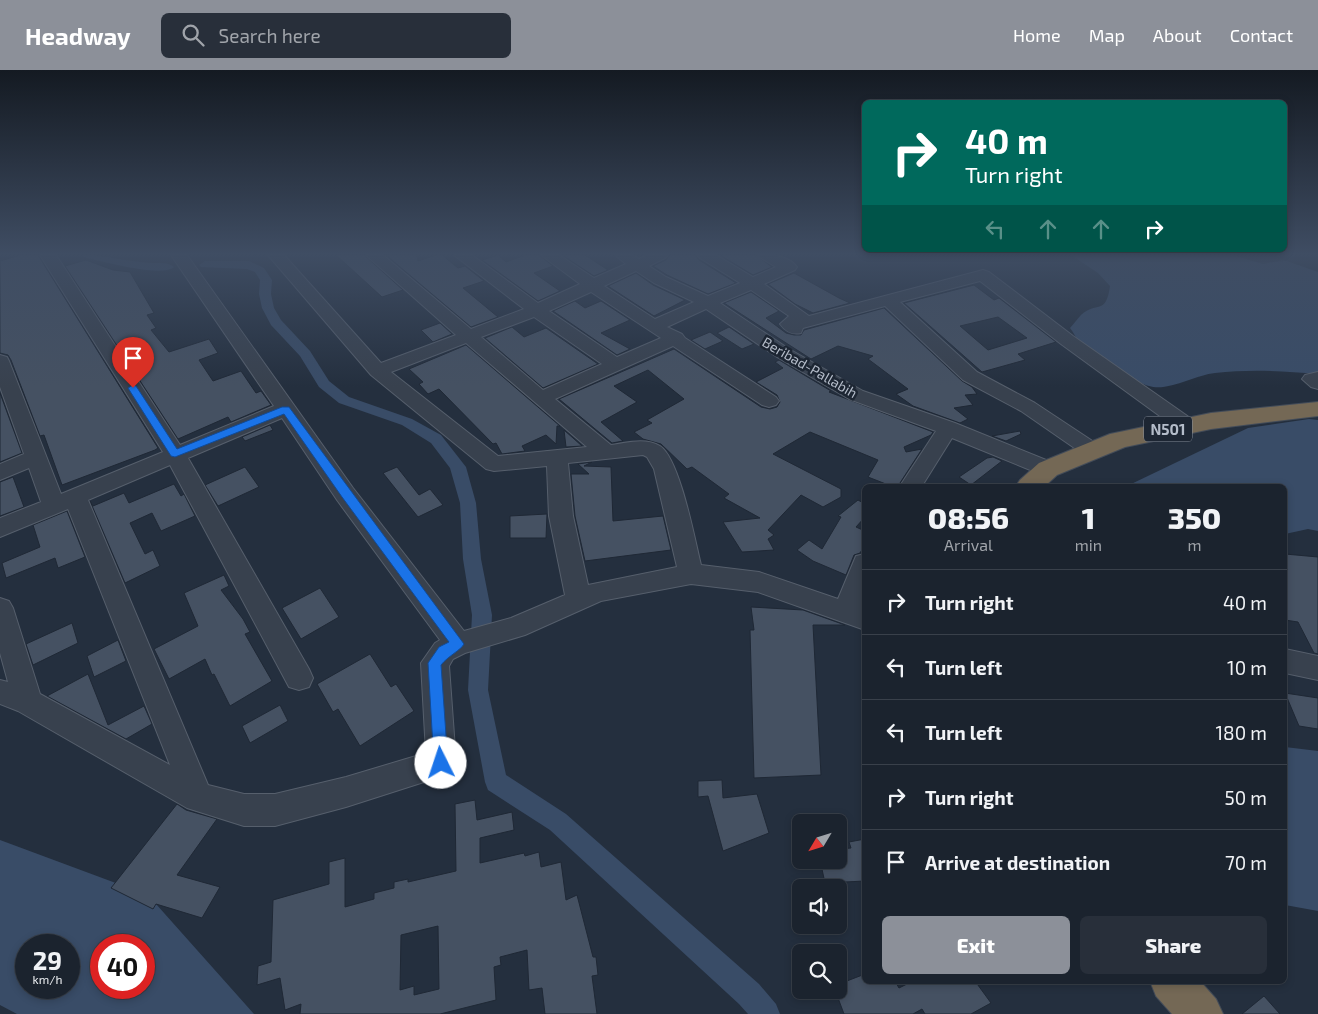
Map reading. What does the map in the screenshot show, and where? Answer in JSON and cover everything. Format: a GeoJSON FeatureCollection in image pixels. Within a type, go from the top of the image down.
{"type":"FeatureCollection","features":[{"type":"Feature","properties":{"kind":"highway","name":"N501"},"geometry":{"type":"LineString","coordinates":[[1031,484],[1048,470],[1119,440],[1186,425],[1318,409]]}},
{"type":"Feature","properties":{"kind":"highway"},"geometry":{"type":"LineString","coordinates":[[1174,984],[1201,1014]]}},
{"type":"Feature","properties":{"kind":"street"},"geometry":{"type":"LineString","coordinates":[[76,299],[175,454],[299,678]]}},
{"type":"Feature","properties":{"kind":"street"},"geometry":{"type":"LineString","coordinates":[[211,299],[346,494],[458,644]]}},
{"type":"Feature","properties":{"kind":"street"},"geometry":{"type":"LineString","coordinates":[[314,299],[378,372],[494,464],[645,448],[654,452],[660,457],[665,468],[691,574]]}},
{"type":"Feature","properties":{"kind":"street"},"geometry":{"type":"LineString","coordinates":[[426,299],[606,452]]}},
{"type":"Feature","properties":{"kind":"street"},"geometry":{"type":"LineString","coordinates":[[521,299],[616,365]]}},
{"type":"Feature","properties":{"kind":"street"},"geometry":{"type":"LineString","coordinates":[[378,372],[562,299]]}},
{"type":"Feature","properties":{"kind":"street"},"geometry":{"type":"LineString","coordinates":[[612,299],[676,338],[769,401]]}},
{"type":"Feature","properties":{"kind":"street","name":"Beribad-Pallabih"},"geometry":{"type":"LineString","coordinates":[[701,299],[783,353],[856,395],[948,428],[1048,470]]}},
{"type":"Feature","properties":{"kind":"street"},"geometry":{"type":"LineString","coordinates":[[654,326],[714,299]]}},
{"type":"Feature","properties":{"kind":"street"},"geometry":{"type":"LineString","coordinates":[[775,299],[800,316],[789,324],[801,333],[783,353]]}},
{"type":"Feature","properties":{"kind":"street"},"geometry":{"type":"LineString","coordinates":[[792,326],[892,299]]}},
{"type":"Feature","properties":{"kind":"street"},"geometry":{"type":"LineString","coordinates":[[1015,299],[1067,340],[1186,425]]}},
{"type":"Feature","properties":{"kind":"street"},"geometry":{"type":"LineString","coordinates":[[888,300],[970,376],[1028,407],[1093,451]]}},
{"type":"Feature","properties":{"kind":"street"},"geometry":{"type":"LineString","coordinates":[[541,398],[676,338]]}},
{"type":"Feature","properties":{"kind":"street"},"geometry":{"type":"LineString","coordinates":[[0,361],[37,457],[64,501],[198,797]]}},
{"type":"Feature","properties":{"kind":"street"},"geometry":{"type":"LineString","coordinates":[[1318,378],[1312,378],[1318,383]]}},
{"type":"Feature","properties":{"kind":"street"},"geometry":{"type":"LineString","coordinates":[[0,528],[286,409]]}},
{"type":"Feature","properties":{"kind":"street"},"geometry":{"type":"LineString","coordinates":[[912,484],[948,428]]}},
{"type":"Feature","properties":{"kind":"street"},"geometry":{"type":"LineString","coordinates":[[0,472],[37,457]]}},
{"type":"Feature","properties":{"kind":"street"},"geometry":{"type":"LineString","coordinates":[[557,457],[561,516],[578,599]]}},
{"type":"Feature","properties":{"kind":"street"},"geometry":{"type":"LineString","coordinates":[[0,692],[28,702],[198,797],[244,810],[275,810],[346,792],[441,763],[435,663],[444,651],[458,644],[516,627],[597,592],[691,574],[759,582],[856,615],[862,581]]}},
{"type":"Feature","properties":{"kind":"street"},"geometry":{"type":"LineString","coordinates":[[0,608],[28,702]]}},
{"type":"Feature","properties":{"kind":"street"},"geometry":{"type":"LineString","coordinates":[[1287,661],[1318,668]]}},
{"type":"Feature","properties":{"kind":"water"},"geometry":{"type":"Polygon","coordinates":[[[1107,299],[1318,299],[1318,374],[1241,371],[1207,374],[1165,387],[1143,384],[1087,348],[1070,328],[1086,311],[1100,307],[1107,299]]]}},
{"type":"Feature","properties":{"kind":"water"},"geometry":{"type":"Polygon","coordinates":[[[1309,419],[1318,420],[1318,531],[1308,529],[1287,534],[1287,484],[1131,484],[1248,428],[1309,419]]]}},
{"type":"Feature","properties":{"kind":"water"},"geometry":{"type":"Polygon","coordinates":[[[1287,747],[1318,751],[1318,911],[1287,905],[1287,747]]]}},
{"type":"Feature","properties":{"kind":"water"},"geometry":{"type":"Polygon","coordinates":[[[0,840],[148,895],[254,1014],[17,1014],[0,1005],[0,840]]]}},
{"type":"Feature","properties":{"kind":"building"},"geometry":{"type":"Polygon","coordinates":[[[0,299],[65,299],[158,448],[62,485],[44,435],[40,436],[11,360],[8,355],[0,353],[0,299]]]}},
{"type":"Feature","properties":{"kind":"building"},"geometry":{"type":"Polygon","coordinates":[[[87,299],[146,299],[154,313],[147,315],[156,328],[151,330],[169,352],[209,339],[218,353],[199,360],[213,381],[241,371],[256,393],[261,391],[271,405],[231,422],[228,417],[178,439],[87,299]]]}},
{"type":"Feature","properties":{"kind":"building"},"geometry":{"type":"Polygon","coordinates":[[[438,299],[476,299],[498,317],[471,327],[438,299]]]}},
{"type":"Feature","properties":{"kind":"building"},"geometry":{"type":"Polygon","coordinates":[[[628,299],[685,300],[654,316],[628,299]]]}},
{"type":"Feature","properties":{"kind":"building"},"geometry":{"type":"Polygon","coordinates":[[[734,299],[761,299],[779,311],[766,318],[786,333],[794,335],[801,335],[804,330],[884,308],[962,381],[972,387],[977,394],[965,395],[973,405],[954,408],[968,419],[960,423],[913,406],[896,394],[908,389],[868,359],[873,356],[838,346],[811,359],[724,303],[734,299]]]}},
{"type":"Feature","properties":{"kind":"building"},"geometry":{"type":"Polygon","coordinates":[[[788,299],[841,299],[850,303],[813,313],[788,299]]]}},
{"type":"Feature","properties":{"kind":"building"},"geometry":{"type":"Polygon","coordinates":[[[919,299],[1000,299],[1056,342],[1018,354],[1025,360],[982,372],[904,303],[919,299]],[[998,317],[960,326],[988,350],[1027,338],[998,317]]]}},
{"type":"Feature","properties":{"kind":"building"},"geometry":{"type":"Polygon","coordinates":[[[575,301],[585,308],[601,301],[630,320],[601,333],[630,349],[617,355],[553,311],[575,301]]]}},
{"type":"Feature","properties":{"kind":"building"},"geometry":{"type":"Polygon","coordinates":[[[440,323],[452,334],[433,342],[421,330],[440,323]]]}},
{"type":"Feature","properties":{"kind":"building"},"geometry":{"type":"Polygon","coordinates":[[[512,327],[524,337],[546,328],[598,364],[543,388],[485,338],[512,327]]]}},
{"type":"Feature","properties":{"kind":"building"},"geometry":{"type":"Polygon","coordinates":[[[729,327],[754,344],[742,349],[717,333],[729,327]]]}},
{"type":"Feature","properties":{"kind":"building"},"geometry":{"type":"Polygon","coordinates":[[[710,332],[723,341],[705,349],[691,340],[710,332]]]}},
{"type":"Feature","properties":{"kind":"building"},"geometry":{"type":"Polygon","coordinates":[[[466,345],[560,426],[557,426],[556,444],[546,435],[522,446],[525,451],[502,454],[496,443],[493,444],[439,389],[428,394],[419,384],[423,382],[409,369],[466,345]]]}},
{"type":"Feature","properties":{"kind":"building"},"geometry":{"type":"Polygon","coordinates":[[[674,349],[761,407],[770,409],[777,407],[780,402],[777,395],[756,382],[783,368],[775,362],[779,360],[831,391],[829,392],[933,432],[931,435],[904,447],[906,452],[922,449],[899,484],[886,484],[868,477],[878,460],[810,432],[773,454],[841,489],[841,497],[823,507],[801,495],[768,530],[774,535],[768,539],[774,550],[742,552],[723,522],[760,518],[724,498],[729,494],[692,467],[687,469],[661,444],[643,439],[634,432],[652,423],[647,420],[684,399],[648,370],[614,386],[637,402],[601,422],[623,441],[612,443],[559,399],[674,349]]]}},
{"type":"Feature","properties":{"kind":"building"},"geometry":{"type":"Polygon","coordinates":[[[0,393],[22,453],[0,462],[0,393]]]}},
{"type":"Feature","properties":{"kind":"building"},"geometry":{"type":"Polygon","coordinates":[[[270,425],[273,430],[245,441],[242,437],[270,425]]]}},
{"type":"Feature","properties":{"kind":"building"},"geometry":{"type":"Polygon","coordinates":[[[564,430],[582,446],[566,447],[564,430]]]}},
{"type":"Feature","properties":{"kind":"building"},"geometry":{"type":"Polygon","coordinates":[[[1020,431],[1021,434],[1006,441],[992,436],[1020,431]]]}},
{"type":"Feature","properties":{"kind":"building"},"geometry":{"type":"Polygon","coordinates":[[[993,457],[1002,461],[972,484],[959,477],[987,458],[993,457]]]}},
{"type":"Feature","properties":{"kind":"building"},"geometry":{"type":"Polygon","coordinates":[[[592,462],[584,466],[611,467],[613,521],[663,516],[671,550],[585,561],[575,516],[571,474],[589,474],[578,464],[592,462]]]}},
{"type":"Feature","properties":{"kind":"building"},"geometry":{"type":"Polygon","coordinates":[[[245,467],[259,487],[218,506],[205,485],[245,467]]]}},
{"type":"Feature","properties":{"kind":"building"},"geometry":{"type":"Polygon","coordinates":[[[397,467],[419,495],[430,489],[443,505],[418,517],[383,473],[397,467]]]}},
{"type":"Feature","properties":{"kind":"building"},"geometry":{"type":"Polygon","coordinates":[[[13,477],[24,507],[0,516],[0,482],[13,477]]]}},
{"type":"Feature","properties":{"kind":"building"},"geometry":{"type":"Polygon","coordinates":[[[174,484],[181,496],[184,494],[195,516],[161,531],[152,513],[130,523],[145,554],[153,550],[160,566],[125,583],[90,501],[93,506],[124,493],[129,503],[174,484]]]}},
{"type":"Feature","properties":{"kind":"building"},"geometry":{"type":"Polygon","coordinates":[[[858,500],[862,502],[862,520],[856,527],[862,530],[862,550],[860,553],[854,555],[846,575],[813,561],[797,550],[809,540],[822,549],[841,517],[838,516],[858,500]]]}},
{"type":"Feature","properties":{"kind":"building"},"geometry":{"type":"Polygon","coordinates":[[[67,511],[85,557],[58,568],[55,558],[6,578],[2,563],[40,547],[33,525],[67,511]]]}},
{"type":"Feature","properties":{"kind":"building"},"geometry":{"type":"Polygon","coordinates":[[[547,514],[546,538],[510,538],[510,516],[547,514]]]}},
{"type":"Feature","properties":{"kind":"building"},"geometry":{"type":"Polygon","coordinates":[[[1287,554],[1318,557],[1318,654],[1314,653],[1298,622],[1287,620],[1287,554]]]}},
{"type":"Feature","properties":{"kind":"building"},"geometry":{"type":"Polygon","coordinates":[[[224,575],[229,586],[221,590],[243,619],[250,632],[245,634],[272,681],[230,706],[205,659],[169,679],[154,649],[198,626],[184,593],[224,575]]]}},
{"type":"Feature","properties":{"kind":"building"},"geometry":{"type":"Polygon","coordinates":[[[320,588],[339,617],[301,639],[282,608],[320,588]]]}},
{"type":"Feature","properties":{"kind":"building"},"geometry":{"type":"Polygon","coordinates":[[[751,607],[803,610],[845,625],[813,625],[821,775],[754,778],[750,630],[754,630],[751,607]]]}},
{"type":"Feature","properties":{"kind":"building"},"geometry":{"type":"Polygon","coordinates":[[[72,623],[78,643],[33,665],[26,644],[72,623]]]}},
{"type":"Feature","properties":{"kind":"building"},"geometry":{"type":"Polygon","coordinates":[[[118,640],[126,661],[94,677],[87,656],[118,640]]]}},
{"type":"Feature","properties":{"kind":"building"},"geometry":{"type":"Polygon","coordinates":[[[370,654],[391,687],[396,684],[414,711],[360,746],[338,709],[333,712],[317,684],[370,654]]]}},
{"type":"Feature","properties":{"kind":"building"},"geometry":{"type":"Polygon","coordinates":[[[88,674],[108,725],[144,706],[152,724],[126,739],[47,696],[88,674]]]}},
{"type":"Feature","properties":{"kind":"building"},"geometry":{"type":"Polygon","coordinates":[[[1287,693],[1318,698],[1318,729],[1299,726],[1287,698],[1287,693]]]}},
{"type":"Feature","properties":{"kind":"building"},"geometry":{"type":"Polygon","coordinates":[[[280,705],[288,721],[250,743],[242,726],[280,705]]]}},
{"type":"Feature","properties":{"kind":"building"},"geometry":{"type":"Polygon","coordinates":[[[722,780],[723,798],[757,794],[769,833],[723,851],[708,796],[698,797],[698,781],[722,780]]]}},
{"type":"Feature","properties":{"kind":"building"},"geometry":{"type":"Polygon","coordinates":[[[475,800],[477,820],[512,812],[514,830],[480,838],[480,863],[524,853],[525,856],[539,852],[541,867],[561,862],[566,900],[577,895],[593,957],[596,957],[598,975],[592,976],[597,1014],[545,1014],[542,988],[529,990],[527,950],[500,957],[501,965],[494,967],[496,1000],[440,1014],[300,1014],[301,1004],[285,1010],[280,978],[257,985],[258,966],[271,962],[273,900],[329,884],[329,862],[345,858],[345,907],[374,899],[374,893],[394,888],[394,882],[408,879],[408,882],[456,871],[455,804],[475,800]],[[438,926],[401,935],[400,990],[414,986],[414,995],[439,989],[438,926]]]}},
{"type":"Feature","properties":{"kind":"building"},"geometry":{"type":"Polygon","coordinates":[[[177,804],[186,810],[217,819],[177,875],[220,887],[202,918],[156,904],[153,909],[111,888],[177,804]]]}},
{"type":"Feature","properties":{"kind":"building"},"geometry":{"type":"Polygon","coordinates":[[[862,840],[862,881],[847,882],[847,879],[824,879],[822,869],[848,869],[848,848],[851,848],[849,842],[862,840]]]}},
{"type":"Feature","properties":{"kind":"building"},"geometry":{"type":"Polygon","coordinates":[[[862,975],[862,984],[897,984],[899,988],[907,984],[977,984],[991,1003],[971,1014],[925,1014],[922,1009],[913,1014],[844,1014],[838,999],[847,999],[847,981],[862,975]]]}},
{"type":"Feature","properties":{"kind":"building"},"geometry":{"type":"Polygon","coordinates":[[[1264,996],[1280,1014],[1242,1014],[1264,996]]]}},
{"type":"Feature","properties":{"kind":"waterway"},"geometry":{"type":"LineString","coordinates":[[266,299],[268,308],[276,322],[305,354],[324,384],[344,400],[407,422],[436,439],[458,467],[468,503],[472,559],[482,615],[478,690],[496,782],[558,822],[749,994],[766,1014]]}},
{"type":"Feature","properties":{"kind":"route"},"geometry":{"type":"LineString","coordinates":[[133,388],[175,454],[286,409],[346,494],[458,644],[444,651],[435,663],[441,763]]}}]}
